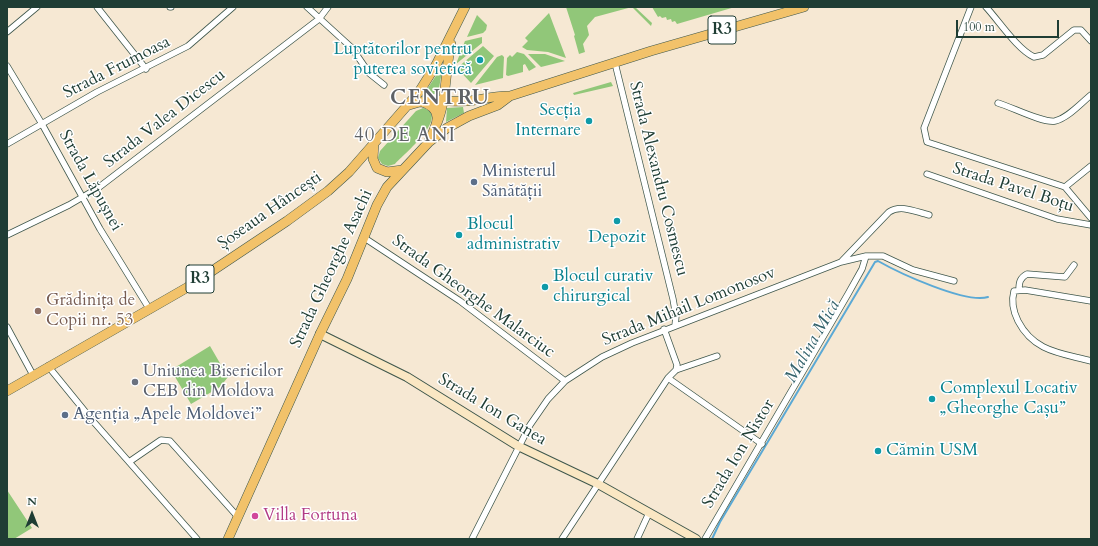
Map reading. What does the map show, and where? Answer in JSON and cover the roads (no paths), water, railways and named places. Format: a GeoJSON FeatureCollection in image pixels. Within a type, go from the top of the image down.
{"type":"FeatureCollection","features":[{"type":"Feature","properties":{"kind":"main road"},"geometry":{"type":"LineString","coordinates":[[409,105],[433,71],[465,7]]}},
{"type":"Feature","properties":{"kind":"main road","name":"R3"},"geometry":{"type":"LineString","coordinates":[[374,142],[409,105],[421,102],[471,101],[495,96],[510,96],[804,7]]}},
{"type":"Feature","properties":{"kind":"main road"},"geometry":{"type":"LineString","coordinates":[[436,123],[441,114],[448,60],[455,29]]}},
{"type":"Feature","properties":{"kind":"main road","name":"R3"},"geometry":{"type":"LineString","coordinates":[[402,170],[429,142],[462,119],[498,105],[510,96]]}},
{"type":"Feature","properties":{"kind":"main road"},"geometry":{"type":"LineString","coordinates":[[421,102],[434,108],[437,114],[436,123]]}},
{"type":"Feature","properties":{"kind":"main road","name":"R3"},"geometry":{"type":"LineString","coordinates":[[429,142],[436,123]]}},
{"type":"Feature","properties":{"kind":"main road"},"geometry":{"type":"LineString","coordinates":[[374,142],[372,154],[377,168],[387,172],[402,170]]}},
{"type":"Feature","properties":{"kind":"main road","name":"Șoseaua Hâncești"},"geometry":{"type":"LineString","coordinates":[[7,391],[48,366],[150,310],[223,265],[319,199],[349,172],[374,142]]}},
{"type":"Feature","properties":{"kind":"main road","name":"Strada Gheorghe Asachi"},"geometry":{"type":"LineString","coordinates":[[228,539],[320,334],[347,279],[363,237],[383,194],[402,170]]}},
{"type":"Feature","properties":{"kind":"street"},"geometry":{"type":"LineString","coordinates":[[7,32],[37,7]]}},
{"type":"Feature","properties":{"kind":"street"},"geometry":{"type":"LineString","coordinates":[[97,7],[146,69]]}},
{"type":"Feature","properties":{"kind":"street","name":"Strada Frumoasa"},"geometry":{"type":"LineString","coordinates":[[7,144],[97,92],[146,69],[188,46],[233,7]]}},
{"type":"Feature","properties":{"kind":"street"},"geometry":{"type":"LineString","coordinates":[[307,7],[352,48],[369,73],[384,85]]}},
{"type":"Feature","properties":{"kind":"street","name":"Strada Valea Dicescu"},"geometry":{"type":"LineString","coordinates":[[7,235],[83,198],[319,19],[328,7]]}},
{"type":"Feature","properties":{"kind":"street"},"geometry":{"type":"LineString","coordinates":[[986,7],[1012,37],[1034,57],[1042,55],[1071,31],[1077,29],[1084,33],[1091,41]]}},
{"type":"Feature","properties":{"kind":"street"},"geometry":{"type":"LineString","coordinates":[[969,8],[924,128],[927,142],[976,156],[1065,187],[1091,218]]}},
{"type":"Feature","properties":{"kind":"street","name":"Strada Alexandru Cosmescu"},"geometry":{"type":"LineString","coordinates":[[615,63],[674,305],[676,316],[675,326]]}},
{"type":"Feature","properties":{"kind":"street","name":"Strada Lăpușnei"},"geometry":{"type":"LineString","coordinates":[[7,66],[150,310]]}},
{"type":"Feature","properties":{"kind":"street"},"geometry":{"type":"LineString","coordinates":[[998,103],[1045,120],[1055,121],[1064,117],[1091,95]]}},
{"type":"Feature","properties":{"kind":"street"},"geometry":{"type":"LineString","coordinates":[[1065,187],[1091,166]]}},
{"type":"Feature","properties":{"kind":"street","name":"Strada Pavel Boțu"},"geometry":{"type":"LineString","coordinates":[[927,174],[1057,219],[1091,225]]}},
{"type":"Feature","properties":{"kind":"street"},"geometry":{"type":"LineString","coordinates":[[841,262],[889,212],[895,208],[902,208],[929,215]]}},
{"type":"Feature","properties":{"kind":"street","name":"Strada Gheorghe Malarciuc"},"geometry":{"type":"LineString","coordinates":[[363,237],[460,301],[565,382]]}},
{"type":"Feature","properties":{"kind":"street","name":"Strada Mihail Lomonosov"},"geometry":{"type":"LineString","coordinates":[[472,539],[518,446],[536,416],[565,382],[602,357],[664,329],[841,262],[866,256],[883,256],[912,270],[954,281]]}},
{"type":"Feature","properties":{"kind":"street","name":"Strada Ion Nistor"},"geometry":{"type":"LineString","coordinates":[[705,539],[762,444],[848,294],[862,269],[866,256]]}},
{"type":"Feature","properties":{"kind":"street"},"geometry":{"type":"LineString","coordinates":[[1019,290],[1019,283],[1022,277],[1027,274],[1065,277],[1074,265]]}},
{"type":"Feature","properties":{"kind":"street"},"geometry":{"type":"LineString","coordinates":[[1091,301],[1039,290],[1019,290],[1014,291],[1013,307],[1021,326],[1032,339],[1044,348],[1091,361]]}},
{"type":"Feature","properties":{"kind":"street"},"geometry":{"type":"LineString","coordinates":[[7,327],[33,375]]}},
{"type":"Feature","properties":{"kind":"street"},"geometry":{"type":"LineString","coordinates":[[664,329],[677,365],[676,370]]}},
{"type":"Feature","properties":{"kind":"street","name":"Strada Ion Ganea"},"geometry":{"type":"LineString","coordinates":[[320,334],[407,376],[518,446],[598,484],[696,539]]}},
{"type":"Feature","properties":{"kind":"street"},"geometry":{"type":"LineString","coordinates":[[562,539],[668,378],[676,370],[717,356]]}},
{"type":"Feature","properties":{"kind":"street"},"geometry":{"type":"LineString","coordinates":[[48,366],[129,462],[197,539]]}},
{"type":"Feature","properties":{"kind":"street"},"geometry":{"type":"LineString","coordinates":[[668,378],[762,444]]}},
{"type":"Feature","properties":{"kind":"street"},"geometry":{"type":"LineString","coordinates":[[129,462],[161,440],[170,441],[238,517]]}},
{"type":"Feature","properties":{"kind":"street"},"geometry":{"type":"LineString","coordinates":[[637,539],[649,512]]}},
{"type":"Feature","properties":{"kind":"waterway","name":"Malina Mică"},"geometry":{"type":"LineString","coordinates":[[712,539],[720,522],[875,262],[878,261],[916,280],[949,292],[978,298],[988,297]]}},
{"type":"Feature","properties":{"kind":"place","name":"Luptătorilor pentru puterea sovietică"},"geometry":{"type":"Point","coordinates":[480,60]}},
{"type":"Feature","properties":{"kind":"place","name":"Secția Internare"},"geometry":{"type":"Point","coordinates":[589,121]}},
{"type":"Feature","properties":{"kind":"place","name":"Ministerul Sănătății"},"geometry":{"type":"Point","coordinates":[474,182]}},
{"type":"Feature","properties":{"kind":"place","name":"Depozit"},"geometry":{"type":"Point","coordinates":[617,221]}},
{"type":"Feature","properties":{"kind":"place","name":"Blocul administrativ"},"geometry":{"type":"Point","coordinates":[459,235]}},
{"type":"Feature","properties":{"kind":"place","name":"Blocul curativ chirurgical"},"geometry":{"type":"Point","coordinates":[545,287]}},
{"type":"Feature","properties":{"kind":"place","name":"Grădinița de Copii nr. 53"},"geometry":{"type":"Point","coordinates":[38,311]}},
{"type":"Feature","properties":{"kind":"place","name":"Uniunea Bisericilor CEB din Moldova"},"geometry":{"type":"Point","coordinates":[135,382]}},
{"type":"Feature","properties":{"kind":"place","name":"Complexul Locativ „Gheorghe Cașu”"},"geometry":{"type":"Point","coordinates":[932,399]}},
{"type":"Feature","properties":{"kind":"place","name":"Agenția „Apele Moldovei”"},"geometry":{"type":"Point","coordinates":[65,415]}},
{"type":"Feature","properties":{"kind":"place","name":"Cămin USM"},"geometry":{"type":"Point","coordinates":[878,451]}},
{"type":"Feature","properties":{"kind":"place","name":"Villa Fortuna"},"geometry":{"type":"Point","coordinates":[255,516]}},
{"type":"Feature","properties":{"kind":"district","name":"CENTRU"},"geometry":{"type":"Point","coordinates":[440,99]}},
{"type":"Feature","properties":{"kind":"district","name":"40 DE ANI"},"geometry":{"type":"Point","coordinates":[405,137]}}]}
